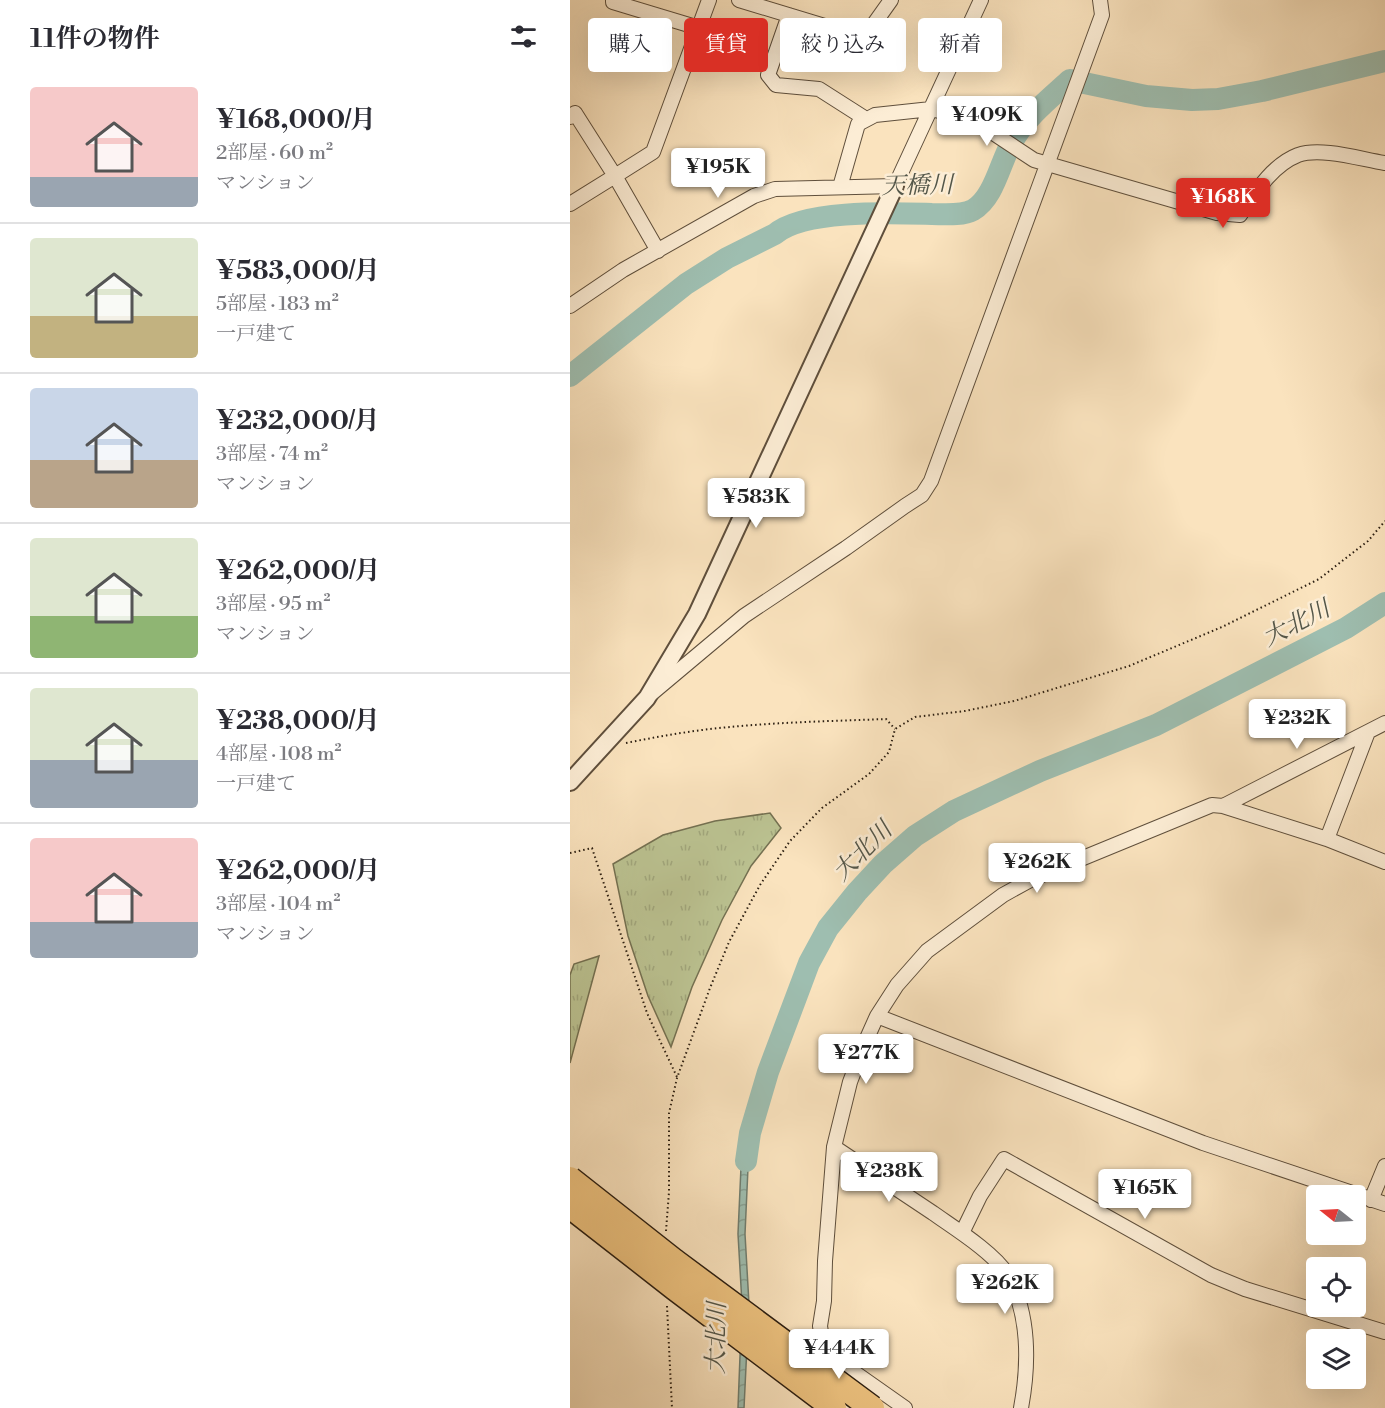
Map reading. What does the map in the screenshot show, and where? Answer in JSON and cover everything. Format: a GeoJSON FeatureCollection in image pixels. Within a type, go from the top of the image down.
{"type":"FeatureCollection","features":[{"type":"Feature","properties":{"kind":"highway"},"geometry":{"type":"LineString","coordinates":[[570,1179],[683,1268],[872,1408]]}},
{"type":"Feature","properties":{"kind":"highway"},"geometry":{"type":"LineString","coordinates":[[570,1206],[834,1408]]}},
{"type":"Feature","properties":{"kind":"street"},"geometry":{"type":"LineString","coordinates":[[614,0],[613,2],[684,23]]}},
{"type":"Feature","properties":{"kind":"street"},"geometry":{"type":"LineString","coordinates":[[703,18],[709,0]]}},
{"type":"Feature","properties":{"kind":"street"},"geometry":{"type":"LineString","coordinates":[[739,0],[767,4],[789,15],[864,38],[891,0]]}},
{"type":"Feature","properties":{"kind":"street"},"geometry":{"type":"LineString","coordinates":[[648,698],[697,614],[981,0]]}},
{"type":"Feature","properties":{"kind":"street"},"geometry":{"type":"LineString","coordinates":[[570,782],[648,698],[744,616],[921,495],[931,481],[1102,15],[1100,0]]}},
{"type":"Feature","properties":{"kind":"street"},"geometry":{"type":"LineString","coordinates":[[789,15],[768,75],[776,85],[819,89],[866,119]]}},
{"type":"Feature","properties":{"kind":"street"},"geometry":{"type":"LineString","coordinates":[[570,204],[654,152],[684,69]]}},
{"type":"Feature","properties":{"kind":"street"},"geometry":{"type":"LineString","coordinates":[[840,187],[858,123],[875,115],[931,109],[972,119],[1034,160],[1047,165],[1207,211],[1240,214],[1266,179],[1298,155],[1322,152],[1385,163]]}},
{"type":"Feature","properties":{"kind":"street"},"geometry":{"type":"LineString","coordinates":[[570,117],[575,113],[615,176],[658,251]]}},
{"type":"Feature","properties":{"kind":"street"},"geometry":{"type":"LineString","coordinates":[[570,306],[623,270],[754,196],[775,189],[895,186]]}},
{"type":"Feature","properties":{"kind":"street"},"geometry":{"type":"LineString","coordinates":[[1223,806],[1385,723]]}},
{"type":"Feature","properties":{"kind":"street"},"geometry":{"type":"LineString","coordinates":[[1327,839],[1368,732]]}},
{"type":"Feature","properties":{"kind":"street"},"geometry":{"type":"LineString","coordinates":[[824,1408],[824,1352],[820,1326],[824,1301],[834,1147],[850,1082],[877,1016],[897,985],[927,951],[1003,894],[1032,879],[1212,804],[1327,839],[1385,862]]}},
{"type":"Feature","properties":{"kind":"street"},"geometry":{"type":"LineString","coordinates":[[877,1016],[1203,1143],[1385,1204]]}},
{"type":"Feature","properties":{"kind":"street"},"geometry":{"type":"LineString","coordinates":[[834,1147],[962,1233],[996,1260],[1006,1273],[1014,1289],[1025,1330],[1024,1390],[1021,1408]]}},
{"type":"Feature","properties":{"kind":"street"},"geometry":{"type":"LineString","coordinates":[[962,1233],[980,1196],[1004,1159],[1211,1275],[1245,1289],[1385,1332]]}},
{"type":"Feature","properties":{"kind":"street"},"geometry":{"type":"LineString","coordinates":[[1371,1200],[1385,1166]]}},
{"type":"Feature","properties":{"kind":"street"},"geometry":{"type":"LineString","coordinates":[[824,1352],[904,1408]]}},
{"type":"Feature","properties":{"kind":"path"},"geometry":{"type":"LineString","coordinates":[[665,1238],[669,1192],[669,1113],[677,1078],[729,942],[760,885],[790,841],[822,808],[869,774],[888,752],[895,729],[915,717],[964,711],[1014,701],[1117,669],[1222,627],[1319,579],[1368,541],[1385,521]]}},
{"type":"Feature","properties":{"kind":"path"},"geometry":{"type":"LineString","coordinates":[[602,747],[676,733],[732,726],[886,719],[895,729]]}},
{"type":"Feature","properties":{"kind":"path"},"geometry":{"type":"LineString","coordinates":[[570,853],[592,848],[647,1013],[677,1078]]}},
{"type":"Feature","properties":{"kind":"path"},"geometry":{"type":"LineString","coordinates":[[666,1296],[672,1408]]}},
{"type":"Feature","properties":{"kind":"green space"},"geometry":{"type":"Polygon","coordinates":[[[770,813],[781,828],[751,866],[722,920],[692,987],[671,1047],[648,996],[628,936],[613,864],[663,835],[715,821],[770,813]]]}},
{"type":"Feature","properties":{"kind":"green space"},"geometry":{"type":"Polygon","coordinates":[[[599,956],[570,1063],[570,975],[574,964],[599,956]]]}},
{"type":"Feature","properties":{"kind":"water"},"geometry":{"type":"Polygon","coordinates":[[[747,1131],[754,1134],[748,1168],[745,1234],[749,1304],[744,1408],[738,1408],[742,1304],[738,1234],[741,1167],[747,1131]]]}},
{"type":"Feature","properties":{"kind":"waterway","name":"天橋川"},"geometry":{"type":"LineString","coordinates":[[570,376],[686,284],[727,258],[789,226],[827,216],[896,213],[953,214],[973,210],[991,189],[1007,152],[1023,126],[1070,80],[1146,96],[1192,100],[1218,99],[1262,91],[1385,61]]}},
{"type":"Feature","properties":{"kind":"waterway","name":"大北川"},"geometry":{"type":"LineString","coordinates":[[746,1161],[750,1133],[768,1072],[809,963],[828,928],[857,892],[883,864],[915,836],[954,811],[1040,771],[1156,725],[1346,628],[1385,603]]}}]}
